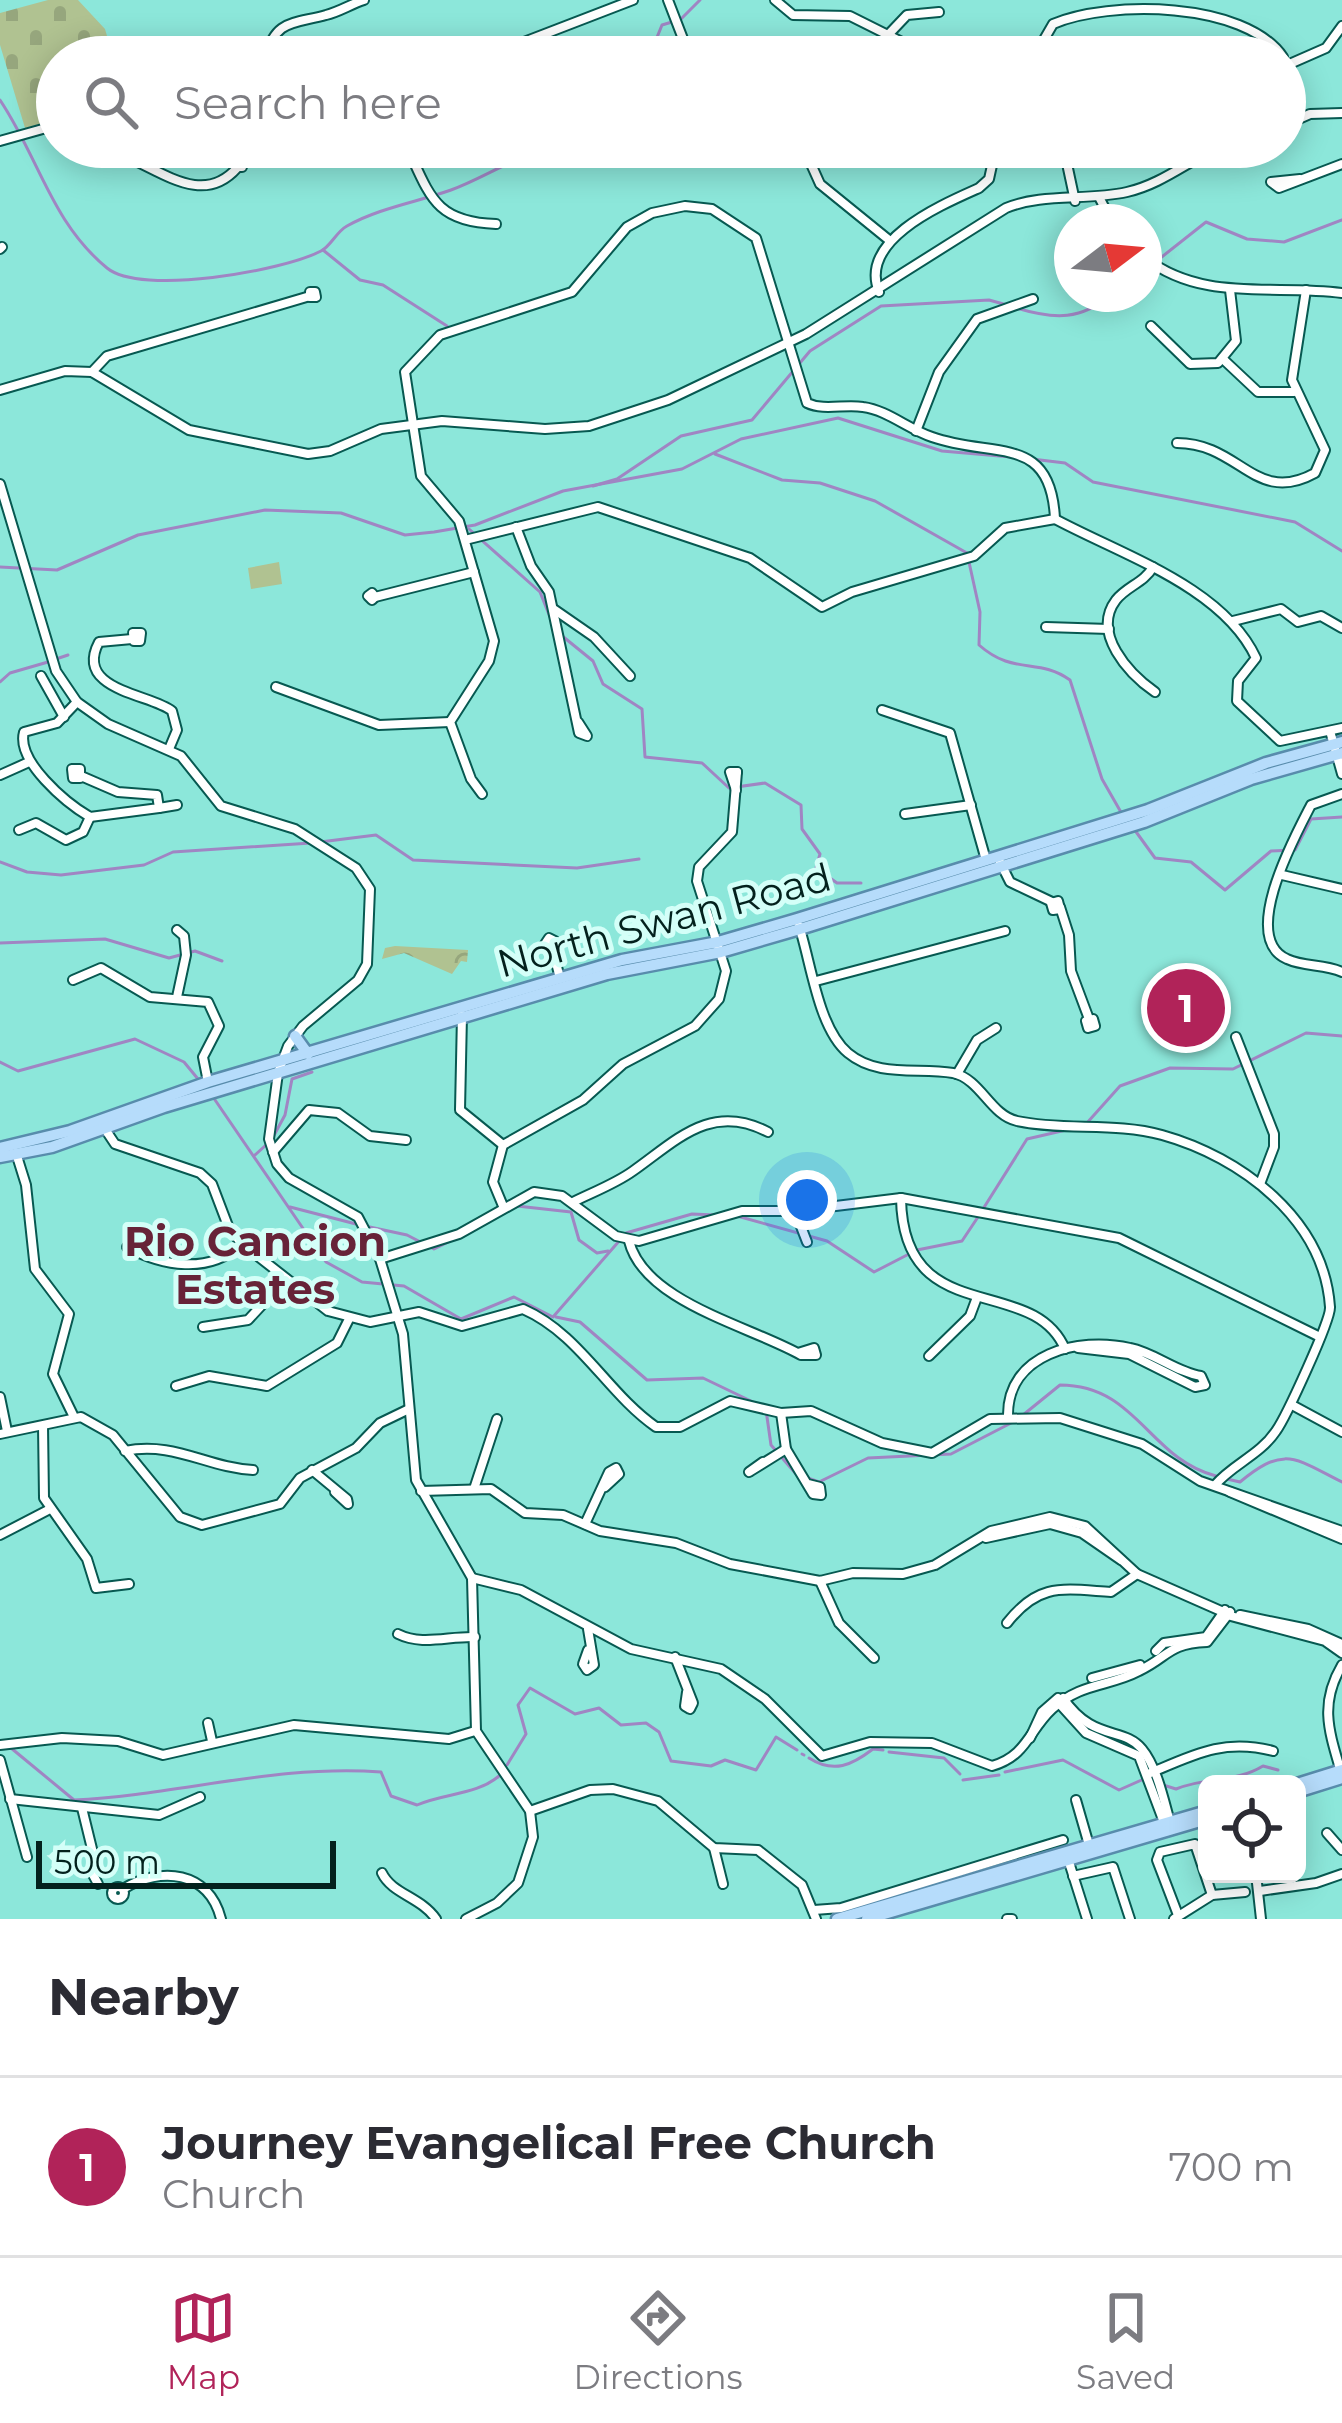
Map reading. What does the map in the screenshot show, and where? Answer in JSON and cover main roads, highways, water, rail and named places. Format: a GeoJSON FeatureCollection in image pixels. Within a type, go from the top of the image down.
{"type":"FeatureCollection","features":[{"type":"Feature","properties":{"kind":"main road","name":"North Swan Road"},"geometry":{"type":"LineString","coordinates":[[102,1123],[208,1082],[280,1067],[308,1054],[799,924],[1148,810],[1266,763],[1337,745]]}},
{"type":"Feature","properties":{"kind":"main road","name":"North Swan Road"},"geometry":{"type":"LineString","coordinates":[[0,1152],[640,955],[719,947]]}},
{"type":"Feature","properties":{"kind":"main road"},"geometry":{"type":"LineString","coordinates":[[295,1036],[308,1054]]}},
{"type":"Feature","properties":{"kind":"main road"},"geometry":{"type":"LineString","coordinates":[[1306,1785],[1342,1774]]}},
{"type":"Feature","properties":{"kind":"main road"},"geometry":{"type":"LineString","coordinates":[[867,1919],[1066,1851],[1198,1818]]}},
{"type":"Feature","properties":{"kind":"main road"},"geometry":{"type":"LineString","coordinates":[[837,1919],[1168,1826]]}},
{"type":"Feature","properties":{"kind":"waterway"},"geometry":{"type":"LineString","coordinates":[[681,19],[700,0]]}},
{"type":"Feature","properties":{"kind":"waterway"},"geometry":{"type":"LineString","coordinates":[[658,36],[662,25],[672,22]]}},
{"type":"Feature","properties":{"kind":"waterway"},"geometry":{"type":"LineString","coordinates":[[0,100],[36,166]]}},
{"type":"Feature","properties":{"kind":"waterway"},"geometry":{"type":"LineString","coordinates":[[37,168],[88,250],[107,268],[149,280],[246,273],[302,259],[325,249],[359,220],[451,190],[499,168]]}},
{"type":"Feature","properties":{"kind":"waterway"},"geometry":{"type":"LineString","coordinates":[[1162,257],[1206,222],[1247,239],[1284,242],[1342,220]]}},
{"type":"Feature","properties":{"kind":"waterway"},"geometry":{"type":"LineString","coordinates":[[323,250],[360,280],[383,285],[447,326]]}},
{"type":"Feature","properties":{"kind":"waterway"},"geometry":{"type":"LineString","coordinates":[[593,486],[617,479],[681,436],[752,420],[810,351],[881,306],[989,300],[1007,305]]}},
{"type":"Feature","properties":{"kind":"waterway"},"geometry":{"type":"LineString","coordinates":[[1016,308],[1043,315],[1082,312]]}},
{"type":"Feature","properties":{"kind":"waterway"},"geometry":{"type":"LineString","coordinates":[[0,567],[57,570],[138,535],[265,510],[341,513],[405,535],[475,525],[563,491],[682,469],[741,439],[838,418],[942,451],[1011,457]]}},
{"type":"Feature","properties":{"kind":"waterway"},"geometry":{"type":"LineString","coordinates":[[715,454],[782,480],[820,483],[875,501],[967,553],[980,612],[979,645],[1003,660],[1047,669],[1070,680],[1102,779],[1122,814]]}},
{"type":"Feature","properties":{"kind":"waterway"},"geometry":{"type":"LineString","coordinates":[[1032,459],[1065,463],[1093,482],[1295,522],[1342,551]]}},
{"type":"Feature","properties":{"kind":"waterway"},"geometry":{"type":"LineString","coordinates":[[469,529],[540,592],[550,617]]}},
{"type":"Feature","properties":{"kind":"waterway"},"geometry":{"type":"LineString","coordinates":[[561,635],[593,661],[603,684],[642,709],[645,757],[702,763],[729,788],[765,783],[801,805],[802,829],[820,854],[816,868],[837,883],[861,883]]}},
{"type":"Feature","properties":{"kind":"waterway"},"geometry":{"type":"LineString","coordinates":[[56,659],[68,655]]}},
{"type":"Feature","properties":{"kind":"waterway"},"geometry":{"type":"LineString","coordinates":[[0,682],[10,673],[48,662]]}},
{"type":"Feature","properties":{"kind":"waterway"},"geometry":{"type":"LineString","coordinates":[[1134,829],[1155,858],[1191,862],[1225,890],[1271,851],[1295,850],[1311,819],[1342,817]]}},
{"type":"Feature","properties":{"kind":"waterway"},"geometry":{"type":"LineString","coordinates":[[320,842],[376,835],[413,860],[577,868],[639,859]]}},
{"type":"Feature","properties":{"kind":"waterway"},"geometry":{"type":"LineString","coordinates":[[0,862],[27,872],[61,875],[144,865],[173,852],[311,843]]}},
{"type":"Feature","properties":{"kind":"waterway"},"geometry":{"type":"LineString","coordinates":[[0,943],[105,939],[169,958],[195,951],[222,961]]}},
{"type":"Feature","properties":{"kind":"waterway"},"geometry":{"type":"LineString","coordinates":[[1086,1124],[1120,1086],[1170,1068],[1233,1069],[1306,1033],[1342,1036]]}},
{"type":"Feature","properties":{"kind":"waterway"},"geometry":{"type":"LineString","coordinates":[[0,1062],[18,1071],[135,1039],[184,1062],[198,1079]]}},
{"type":"Feature","properties":{"kind":"waterway"},"geometry":{"type":"LineString","coordinates":[[272,1139],[285,1115],[292,1079],[312,1072]]}},
{"type":"Feature","properties":{"kind":"waterway"},"geometry":{"type":"LineString","coordinates":[[213,1097],[326,1262],[362,1282],[404,1286],[461,1319],[514,1297],[553,1317],[620,1240]]}},
{"type":"Feature","properties":{"kind":"waterway"},"geometry":{"type":"LineString","coordinates":[[983,1209],[1027,1139],[1066,1130]]}},
{"type":"Feature","properties":{"kind":"waterway"},"geometry":{"type":"LineString","coordinates":[[255,1155],[266,1145]]}},
{"type":"Feature","properties":{"kind":"waterway"},"geometry":{"type":"LineString","coordinates":[[517,1206],[571,1212],[579,1240],[597,1253],[608,1251]]}},
{"type":"Feature","properties":{"kind":"waterway"},"geometry":{"type":"LineString","coordinates":[[290,1207],[356,1224]]}},
{"type":"Feature","properties":{"kind":"waterway"},"geometry":{"type":"LineString","coordinates":[[626,1233],[692,1214],[715,1215]]}},
{"type":"Feature","properties":{"kind":"waterway"},"geometry":{"type":"LineString","coordinates":[[737,1216],[827,1241],[874,1272],[909,1254]]}},
{"type":"Feature","properties":{"kind":"waterway"},"geometry":{"type":"LineString","coordinates":[[917,1250],[962,1241],[978,1217]]}},
{"type":"Feature","properties":{"kind":"waterway"},"geometry":{"type":"LineString","coordinates":[[365,1226],[407,1235],[434,1249],[489,1222]]}},
{"type":"Feature","properties":{"kind":"waterway"},"geometry":{"type":"LineString","coordinates":[[556,1317],[580,1322],[647,1380],[703,1378],[753,1402]]}},
{"type":"Feature","properties":{"kind":"waterway"},"geometry":{"type":"LineString","coordinates":[[1023,1415],[1060,1385],[1086,1388],[1126,1409],[1174,1455],[1216,1476]]}},
{"type":"Feature","properties":{"kind":"waterway"},"geometry":{"type":"LineString","coordinates":[[766,1410],[771,1445],[796,1474]]}},
{"type":"Feature","properties":{"kind":"waterway"},"geometry":{"type":"LineString","coordinates":[[805,1477],[819,1482],[868,1458],[951,1454],[1015,1421]]}},
{"type":"Feature","properties":{"kind":"waterway"},"geometry":{"type":"LineString","coordinates":[[1227,1479],[1240,1482],[1268,1463],[1290,1459],[1342,1482]]}},
{"type":"Feature","properties":{"kind":"waterway"},"geometry":{"type":"LineString","coordinates":[[507,1765],[526,1734],[518,1705],[530,1688],[575,1714],[599,1708],[621,1725],[646,1723],[659,1732],[671,1761],[711,1766],[725,1760],[756,1770],[776,1737],[797,1750]]}},
{"type":"Feature","properties":{"kind":"waterway"},"geometry":{"type":"LineString","coordinates":[[11,1748],[74,1800],[342,1771],[381,1772],[391,1796],[417,1805],[481,1787],[499,1776]]}},
{"type":"Feature","properties":{"kind":"waterway"},"geometry":{"type":"LineString","coordinates":[[809,1758],[835,1766],[873,1749],[883,1750]]}},
{"type":"Feature","properties":{"kind":"waterway"},"geometry":{"type":"LineString","coordinates":[[889,1752],[944,1758],[960,1774]]}},
{"type":"Feature","properties":{"kind":"waterway"},"geometry":{"type":"LineString","coordinates":[[1005,1772],[1063,1760],[1119,1790],[1144,1779],[1176,1789],[1263,1766],[1278,1770]]}},
{"type":"Feature","properties":{"kind":"waterway"},"geometry":{"type":"LineString","coordinates":[[963,1780],[999,1775]]}},
{"type":"Feature","properties":{"kind":"place","name":"Journey Evangelical Free Church"},"geometry":{"type":"Point","coordinates":[1186,1008]}},
{"type":"Feature","properties":{"kind":"district","name":"Rio Cancion Estates"},"geometry":{"type":"Point","coordinates":[255,1265]}}]}
